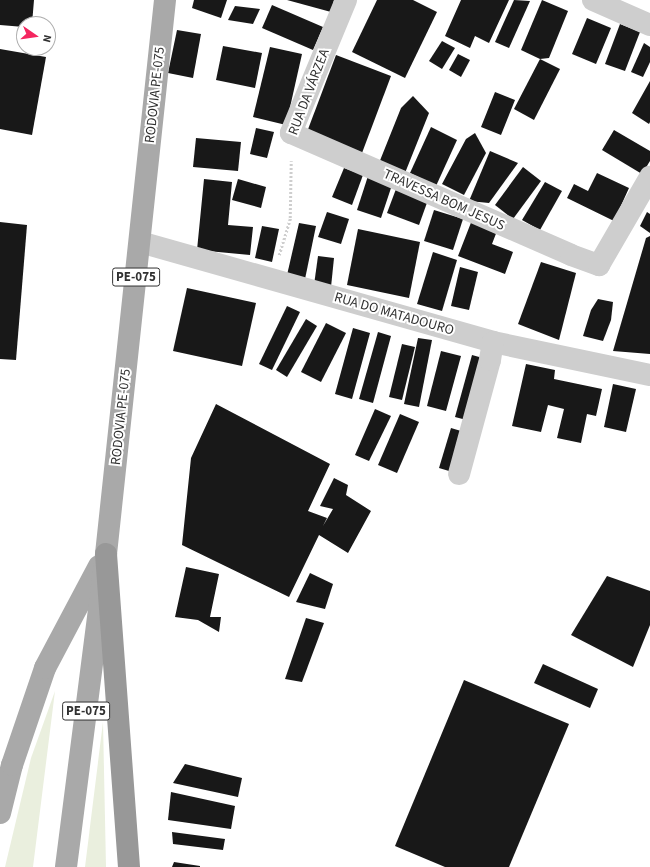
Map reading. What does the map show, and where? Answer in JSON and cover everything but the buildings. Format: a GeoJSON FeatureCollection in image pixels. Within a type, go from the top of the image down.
{"type":"FeatureCollection","features":[{"type":"Feature","properties":{"kind":"highway"},"geometry":{"type":"LineString","coordinates":[[106,554],[129,867]]}},
{"type":"Feature","properties":{"kind":"main road","name":"RODOVIA PE-075"},"geometry":{"type":"LineString","coordinates":[[0,814],[12,765],[46,668],[106,554],[140,242],[164,0]]}},
{"type":"Feature","properties":{"kind":"main road","name":"PE-075"},"geometry":{"type":"LineString","coordinates":[[66,867],[106,554]]}},
{"type":"Feature","properties":{"kind":"street","name":"RUA DA VÁRZEA"},"geometry":{"type":"LineString","coordinates":[[291,132],[346,0]]}},
{"type":"Feature","properties":{"kind":"street"},"geometry":{"type":"LineString","coordinates":[[593,0],[650,25]]}},
{"type":"Feature","properties":{"kind":"street","name":"TRAVESSA BOM JESUS"},"geometry":{"type":"LineString","coordinates":[[291,132],[571,255],[598,264],[650,177]]}},
{"type":"Feature","properties":{"kind":"street","name":"RUA DO MATADOURO"},"geometry":{"type":"LineString","coordinates":[[140,242],[493,342],[650,375]]}},
{"type":"Feature","properties":{"kind":"street"},"geometry":{"type":"LineString","coordinates":[[459,474],[490,360],[493,342]]}},
{"type":"Feature","properties":{"kind":"path","name":"RUA DA VÁRZEA"},"geometry":{"type":"LineString","coordinates":[[272,280],[290,218],[291,132]]}},
{"type":"Feature","properties":{"kind":"green space"},"geometry":{"type":"Polygon","coordinates":[[[55,691],[33,867],[5,867],[31,758],[55,691]]]}},
{"type":"Feature","properties":{"kind":"green space"},"geometry":{"type":"Polygon","coordinates":[[[103,722],[106,867],[85,867],[103,722]]]}}]}
